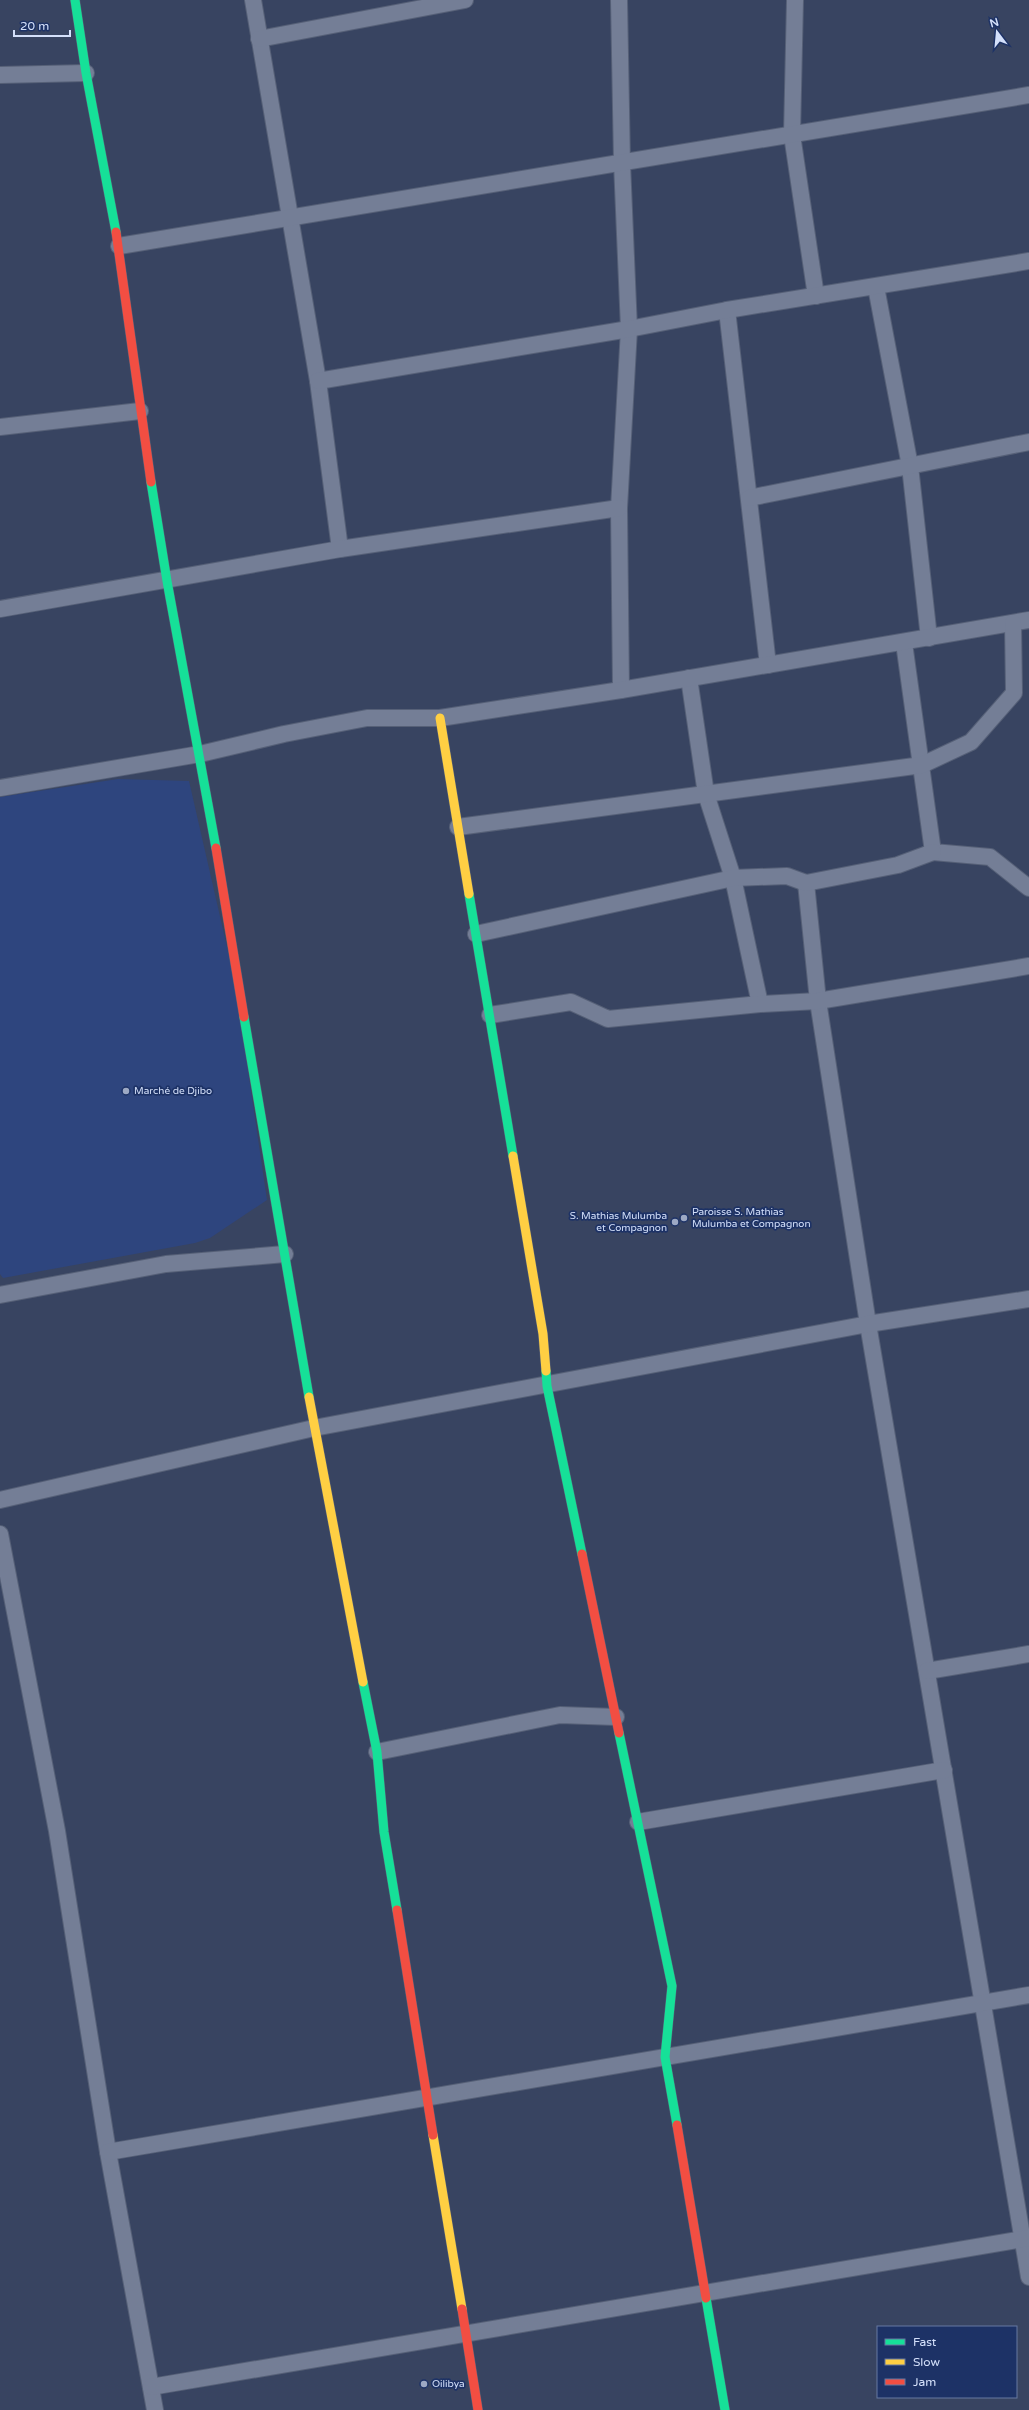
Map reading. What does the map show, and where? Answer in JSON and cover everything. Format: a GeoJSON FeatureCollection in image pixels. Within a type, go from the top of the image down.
{"type":"FeatureCollection","features":[{"type":"Feature","properties":{"kind":"street"},"geometry":{"type":"LineString","coordinates":[[75,0],[86,73],[119,246],[140,411],[167,581],[200,754],[314,1428],[377,1752],[384,1832],[478,2410]]}},
{"type":"Feature","properties":{"kind":"street"},"geometry":{"type":"LineString","coordinates":[[253,0],[289,219],[318,382],[340,549]]}},
{"type":"Feature","properties":{"kind":"street"},"geometry":{"type":"LineString","coordinates":[[259,39],[465,0]]}},
{"type":"Feature","properties":{"kind":"street"},"geometry":{"type":"LineString","coordinates":[[619,0],[622,163],[629,329],[619,508],[621,690]]}},
{"type":"Feature","properties":{"kind":"street"},"geometry":{"type":"LineString","coordinates":[[796,0],[792,135],[816,296]]}},
{"type":"Feature","properties":{"kind":"street"},"geometry":{"type":"LineString","coordinates":[[0,76],[86,73]]}},
{"type":"Feature","properties":{"kind":"street"},"geometry":{"type":"LineString","coordinates":[[119,246],[1029,95]]}},
{"type":"Feature","properties":{"kind":"street"},"geometry":{"type":"LineString","coordinates":[[318,382],[629,329],[727,310],[1029,261]]}},
{"type":"Feature","properties":{"kind":"street"},"geometry":{"type":"LineString","coordinates":[[876,287],[910,466],[929,638]]}},
{"type":"Feature","properties":{"kind":"street"},"geometry":{"type":"LineString","coordinates":[[727,310],[768,665]]}},
{"type":"Feature","properties":{"kind":"street"},"geometry":{"type":"LineString","coordinates":[[0,426],[140,411]]}},
{"type":"Feature","properties":{"kind":"street"},"geometry":{"type":"LineString","coordinates":[[749,498],[1029,442]]}},
{"type":"Feature","properties":{"kind":"street"},"geometry":{"type":"LineString","coordinates":[[0,609],[167,581],[340,549],[619,508]]}},
{"type":"Feature","properties":{"kind":"street"},"geometry":{"type":"LineString","coordinates":[[0,788],[200,754],[284,734],[367,718],[440,718],[621,690],[904,643],[1029,620]]}},
{"type":"Feature","properties":{"kind":"street"},"geometry":{"type":"LineString","coordinates":[[458,827],[922,765],[972,742],[1014,693],[1013,623]]}},
{"type":"Feature","properties":{"kind":"street"},"geometry":{"type":"LineString","coordinates":[[904,643],[933,852]]}},
{"type":"Feature","properties":{"kind":"street"},"geometry":{"type":"LineString","coordinates":[[689,678],[706,794],[733,878],[760,1004]]}},
{"type":"Feature","properties":{"kind":"street"},"geometry":{"type":"LineString","coordinates":[[440,718],[543,1334],[547,1386],[672,1986],[665,2057],[725,2410]]}},
{"type":"Feature","properties":{"kind":"street"},"geometry":{"type":"LineString","coordinates":[[476,934],[733,878],[787,876],[806,883],[898,865],[933,852],[990,857],[1029,888]]}},
{"type":"Feature","properties":{"kind":"street"},"geometry":{"type":"LineString","coordinates":[[806,883],[818,1001],[868,1324],[983,2003],[1026,2238],[1029,2277]]}},
{"type":"Feature","properties":{"kind":"street"},"geometry":{"type":"LineString","coordinates":[[490,1015],[571,1002],[608,1019],[760,1004],[818,1001],[1029,966]]}},
{"type":"Feature","properties":{"kind":"street"},"geometry":{"type":"LineString","coordinates":[[0,1295],[166,1264],[285,1254]]}},
{"type":"Feature","properties":{"kind":"street"},"geometry":{"type":"LineString","coordinates":[[0,1500],[314,1428],[547,1386],[868,1324],[1029,1299]]}},
{"type":"Feature","properties":{"kind":"street"},"geometry":{"type":"LineString","coordinates":[[0,1534],[57,1831],[108,2152],[155,2410]]}},
{"type":"Feature","properties":{"kind":"street"},"geometry":{"type":"LineString","coordinates":[[927,1671],[1029,1654]]}},
{"type":"Feature","properties":{"kind":"street"},"geometry":{"type":"LineString","coordinates":[[377,1752],[560,1715],[616,1717]]}},
{"type":"Feature","properties":{"kind":"street"},"geometry":{"type":"LineString","coordinates":[[638,1822],[944,1770]]}},
{"type":"Feature","properties":{"kind":"street"},"geometry":{"type":"LineString","coordinates":[[108,2152],[1029,1996]]}},
{"type":"Feature","properties":{"kind":"street"},"geometry":{"type":"LineString","coordinates":[[151,2387],[1026,2238]]}},
{"type":"Feature","properties":{"kind":"shaded area","name":"Marché de Djibo"},"geometry":{"type":"Polygon","coordinates":[[[118,779],[189,781],[235,982],[267,1200],[210,1238],[195,1243],[3,1278],[0,1274],[0,797],[118,779]]]}},
{"type":"Feature","properties":{"kind":"traffic: fast"},"geometry":{"type":"LineString","coordinates":[[75,0],[86,73],[116,232]]}},
{"type":"Feature","properties":{"kind":"traffic: fast"},"geometry":{"type":"LineString","coordinates":[[151,482],[167,581],[216,848]]}},
{"type":"Feature","properties":{"kind":"traffic: fast"},"geometry":{"type":"LineString","coordinates":[[469,894],[513,1156]]}},
{"type":"Feature","properties":{"kind":"traffic: fast"},"geometry":{"type":"LineString","coordinates":[[244,1017],[309,1397]]}},
{"type":"Feature","properties":{"kind":"traffic: fast"},"geometry":{"type":"LineString","coordinates":[[546,1371],[547,1386],[582,1554]]}},
{"type":"Feature","properties":{"kind":"traffic: fast"},"geometry":{"type":"LineString","coordinates":[[363,1682],[377,1752],[384,1832],[397,1910]]}},
{"type":"Feature","properties":{"kind":"traffic: fast"},"geometry":{"type":"LineString","coordinates":[[619,1733],[672,1986],[665,2057],[677,2125]]}},
{"type":"Feature","properties":{"kind":"traffic: fast"},"geometry":{"type":"LineString","coordinates":[[706,2298],[725,2410]]}},
{"type":"Feature","properties":{"kind":"traffic: slow"},"geometry":{"type":"LineString","coordinates":[[440,718],[469,894]]}},
{"type":"Feature","properties":{"kind":"traffic: slow"},"geometry":{"type":"LineString","coordinates":[[513,1156],[543,1334],[546,1371]]}},
{"type":"Feature","properties":{"kind":"traffic: slow"},"geometry":{"type":"LineString","coordinates":[[309,1397],[363,1682]]}},
{"type":"Feature","properties":{"kind":"traffic: slow"},"geometry":{"type":"LineString","coordinates":[[433,2135],[462,2309]]}},
{"type":"Feature","properties":{"kind":"traffic: jam"},"geometry":{"type":"LineString","coordinates":[[116,232],[151,482]]}},
{"type":"Feature","properties":{"kind":"traffic: jam"},"geometry":{"type":"LineString","coordinates":[[216,848],[244,1017]]}},
{"type":"Feature","properties":{"kind":"traffic: jam"},"geometry":{"type":"LineString","coordinates":[[582,1554],[619,1733]]}},
{"type":"Feature","properties":{"kind":"traffic: jam"},"geometry":{"type":"LineString","coordinates":[[397,1910],[433,2135]]}},
{"type":"Feature","properties":{"kind":"traffic: jam"},"geometry":{"type":"LineString","coordinates":[[677,2125],[706,2298]]}},
{"type":"Feature","properties":{"kind":"traffic: jam"},"geometry":{"type":"LineString","coordinates":[[462,2309],[478,2410]]}},
{"type":"Feature","properties":{"kind":"place","name":"Marché de Djibo"},"geometry":{"type":"Point","coordinates":[126,1091]}},
{"type":"Feature","properties":{"kind":"place","name":"Paroisse S. Mathias Mulumba et Compagnon"},"geometry":{"type":"Point","coordinates":[684,1218]}},
{"type":"Feature","properties":{"kind":"place","name":"S. Mathias Mulumba et Compagnon"},"geometry":{"type":"Point","coordinates":[675,1222]}},
{"type":"Feature","properties":{"kind":"place","name":"Oilibya"},"geometry":{"type":"Point","coordinates":[424,2384]}}]}
